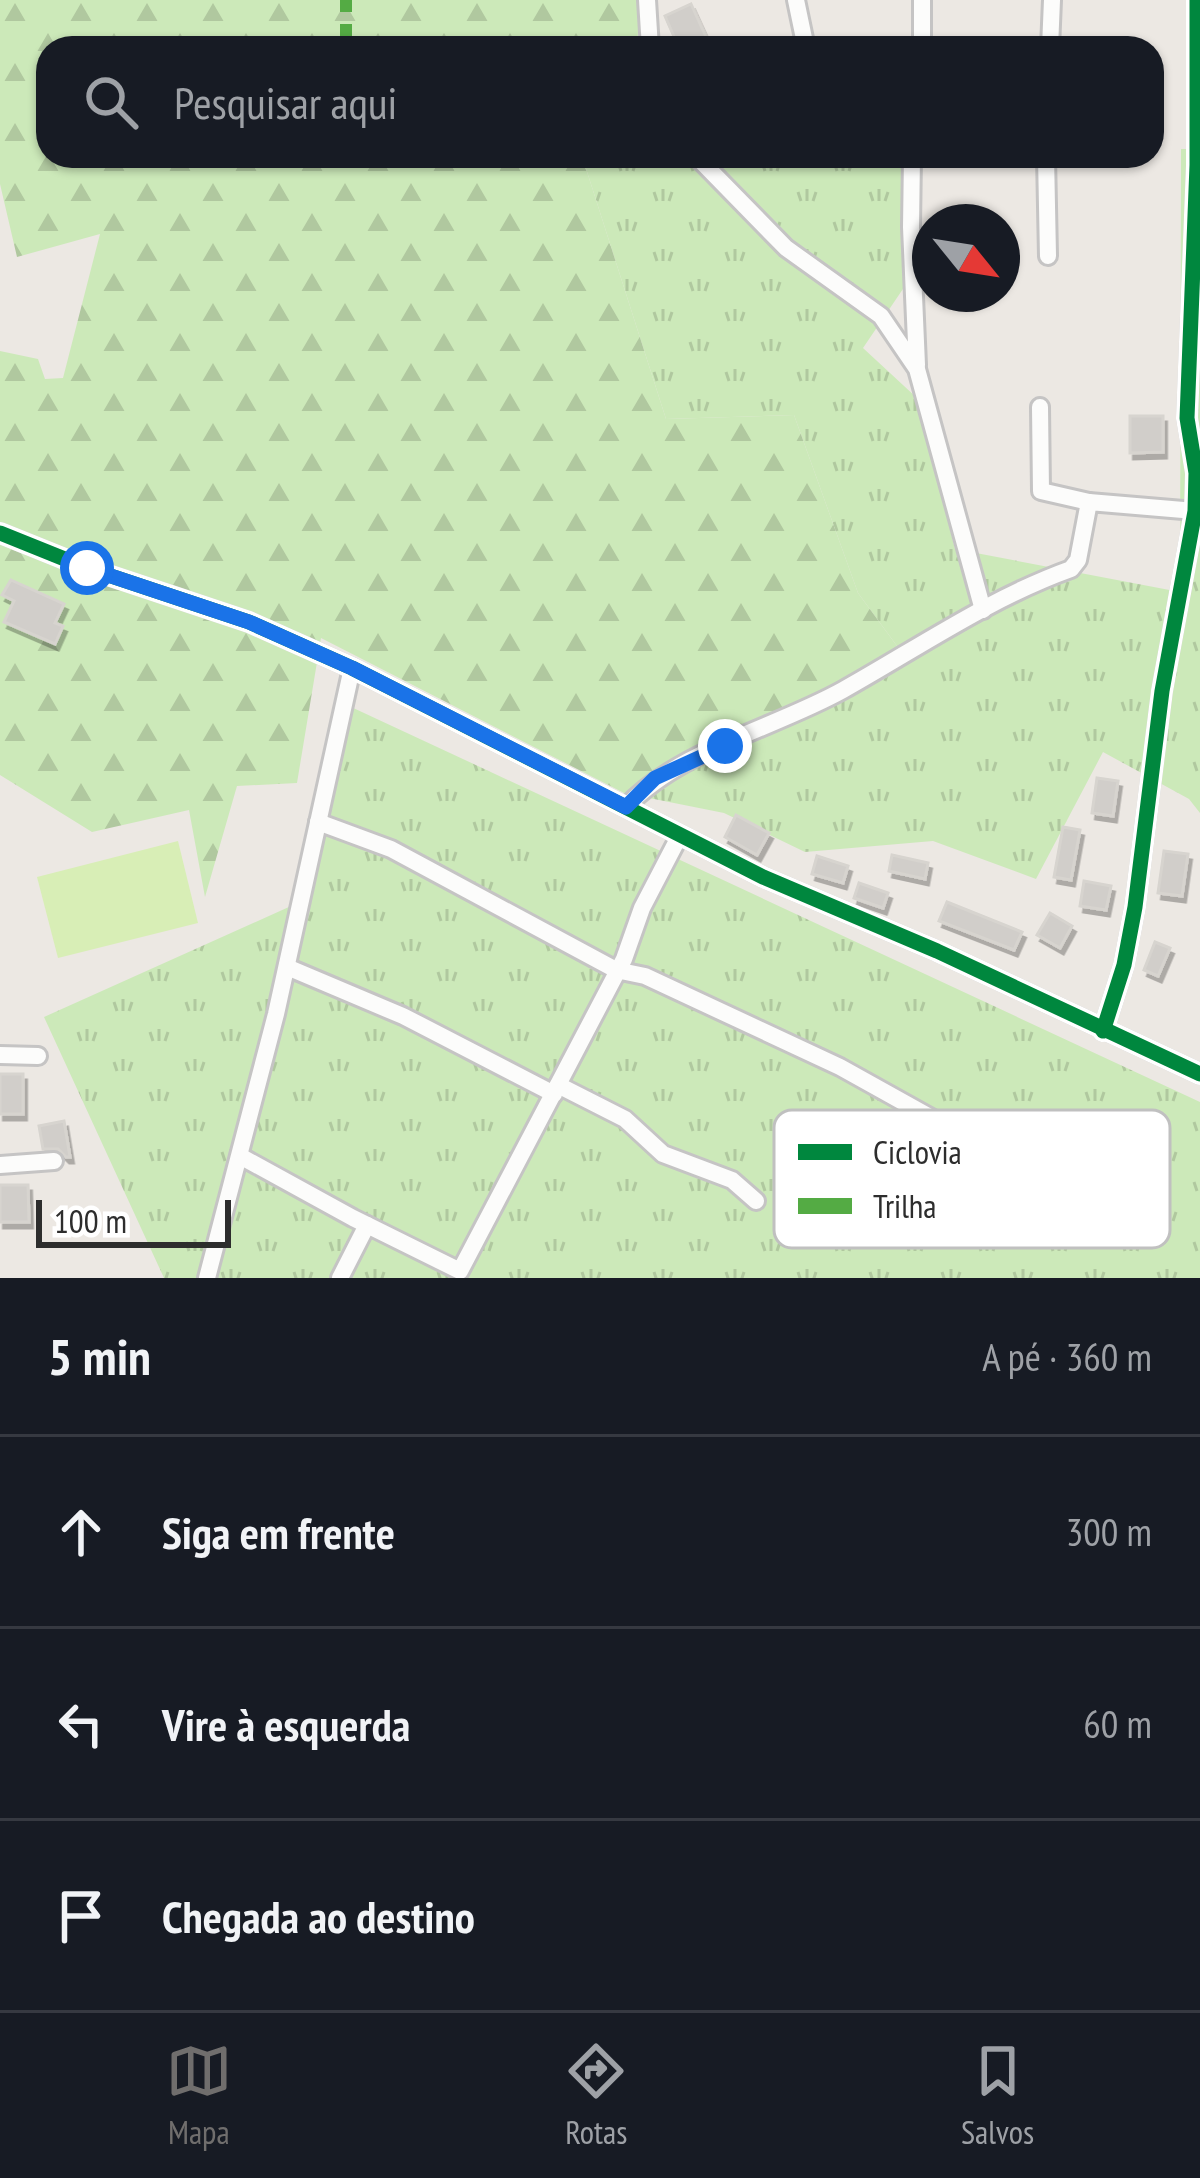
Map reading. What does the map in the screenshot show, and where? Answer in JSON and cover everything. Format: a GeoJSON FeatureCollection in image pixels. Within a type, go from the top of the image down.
{"type":"FeatureCollection","features":[{"type":"Feature","properties":{"kind":"street"},"geometry":{"type":"LineString","coordinates":[[646,0],[649,36]]}},
{"type":"Feature","properties":{"kind":"street"},"geometry":{"type":"LineString","coordinates":[[796,0],[804,36]]}},
{"type":"Feature","properties":{"kind":"street"},"geometry":{"type":"LineString","coordinates":[[922,0],[922,36]]}},
{"type":"Feature","properties":{"kind":"street"},"geometry":{"type":"LineString","coordinates":[[1050,36],[1052,0]]}},
{"type":"Feature","properties":{"kind":"street"},"geometry":{"type":"LineString","coordinates":[[1102,1031],[1124,965],[1135,907],[1162,691],[1195,511],[1198,473],[1187,418],[1198,150],[1198,8]]}},
{"type":"Feature","properties":{"kind":"street"},"geometry":{"type":"LineString","coordinates":[[708,168],[786,248],[880,316],[917,369]]}},
{"type":"Feature","properties":{"kind":"street"},"geometry":{"type":"LineString","coordinates":[[909,168],[917,369],[983,610]]}},
{"type":"Feature","properties":{"kind":"street"},"geometry":{"type":"LineString","coordinates":[[1046,168],[1048,256]]}},
{"type":"Feature","properties":{"kind":"street"},"geometry":{"type":"LineString","coordinates":[[1040,407],[1041,491],[1089,502],[1195,511]]}},
{"type":"Feature","properties":{"kind":"street"},"geometry":{"type":"LineString","coordinates":[[626,807],[655,778],[843,690],[983,610],[1071,569],[1078,560],[1089,502]]}},
{"type":"Feature","properties":{"kind":"street"},"geometry":{"type":"LineString","coordinates":[[0,533],[87,568],[249,622],[352,668],[764,877],[937,951],[1200,1074]]}},
{"type":"Feature","properties":{"kind":"street"},"geometry":{"type":"LineString","coordinates":[[207,1278],[286,967],[352,668]]}},
{"type":"Feature","properties":{"kind":"street"},"geometry":{"type":"LineString","coordinates":[[319,822],[392,849],[616,970],[645,976],[840,1067],[917,1110]]}},
{"type":"Feature","properties":{"kind":"street"},"geometry":{"type":"LineString","coordinates":[[240,1156],[459,1274],[680,835]]}},
{"type":"Feature","properties":{"kind":"street"},"geometry":{"type":"LineString","coordinates":[[286,967],[625,1119],[663,1154],[732,1180],[755,1201]]}},
{"type":"Feature","properties":{"kind":"street"},"geometry":{"type":"LineString","coordinates":[[0,1055],[38,1056]]}},
{"type":"Feature","properties":{"kind":"street"},"geometry":{"type":"LineString","coordinates":[[0,1165],[53,1162]]}},
{"type":"Feature","properties":{"kind":"street"},"geometry":{"type":"LineString","coordinates":[[340,1278],[367,1225]]}},
{"type":"Feature","properties":{"kind":"green space"},"geometry":{"type":"Polygon","coordinates":[[[0,0],[640,0],[638,36],[36,36],[36,168],[586,168],[666,419],[794,415],[858,593],[897,646],[887,677],[624,793],[321,638],[297,783],[237,786],[205,897],[189,810],[92,832],[0,775],[0,351],[38,359],[45,379],[63,378],[100,234],[17,257],[0,184],[0,0]]]}},
{"type":"Feature","properties":{"kind":"green space"},"geometry":{"type":"Polygon","coordinates":[[[1181,149],[1200,149],[1200,813],[1189,799],[1103,752],[1036,879],[933,841],[805,852],[724,813],[624,793],[887,677],[897,646],[858,593],[794,415],[666,419],[586,168],[904,168],[907,283],[863,348],[917,398],[955,549],[1180,592],[1181,149]]]}},
{"type":"Feature","properties":{"kind":"green space"},"geometry":{"type":"Polygon","coordinates":[[[349,706],[1200,1102],[1200,1278],[164,1278],[44,1017],[291,906],[349,706]]]}},
{"type":"Feature","properties":{"kind":"green space"},"geometry":{"type":"Polygon","coordinates":[[[178,841],[198,923],[58,958],[37,877],[178,841]]]}},
{"type":"Feature","properties":{"kind":"building"},"geometry":{"type":"Polygon","coordinates":[[[691,4],[706,36],[674,36],[665,16],[691,4]]]}},
{"type":"Feature","properties":{"kind":"building"},"geometry":{"type":"Polygon","coordinates":[[[1130,416],[1163,416],[1163,452],[1130,453],[1130,416]]]}},
{"type":"Feature","properties":{"kind":"building"},"geometry":{"type":"Polygon","coordinates":[[[11,580],[64,604],[55,623],[63,626],[55,644],[4,622],[14,601],[2,595],[11,580]]]}},
{"type":"Feature","properties":{"kind":"building"},"geometry":{"type":"Polygon","coordinates":[[[1097,778],[1118,781],[1113,816],[1092,813],[1097,778]]]}},
{"type":"Feature","properties":{"kind":"building"},"geometry":{"type":"Polygon","coordinates":[[[736,815],[769,833],[757,855],[725,837],[736,815]]]}},
{"type":"Feature","properties":{"kind":"building"},"geometry":{"type":"Polygon","coordinates":[[[1063,827],[1080,830],[1071,880],[1054,877],[1063,827]]]}},
{"type":"Feature","properties":{"kind":"building"},"geometry":{"type":"Polygon","coordinates":[[[1164,851],[1188,854],[1182,896],[1158,893],[1164,851]]]}},
{"type":"Feature","properties":{"kind":"building"},"geometry":{"type":"Polygon","coordinates":[[[892,855],[928,863],[925,879],[889,871],[892,855]]]}},
{"type":"Feature","properties":{"kind":"building"},"geometry":{"type":"Polygon","coordinates":[[[817,856],[848,866],[843,883],[812,874],[817,856]]]}},
{"type":"Feature","properties":{"kind":"building"},"geometry":{"type":"Polygon","coordinates":[[[1084,881],[1111,886],[1106,910],[1080,906],[1084,881]]]}},
{"type":"Feature","properties":{"kind":"building"},"geometry":{"type":"Polygon","coordinates":[[[859,883],[888,893],[883,908],[854,898],[859,883]]]}},
{"type":"Feature","properties":{"kind":"building"},"geometry":{"type":"Polygon","coordinates":[[[947,902],[1022,932],[1014,950],[939,921],[947,902]]]}},
{"type":"Feature","properties":{"kind":"building"},"geometry":{"type":"Polygon","coordinates":[[[1050,913],[1072,926],[1060,948],[1037,935],[1050,913]]]}},
{"type":"Feature","properties":{"kind":"building"},"geometry":{"type":"Polygon","coordinates":[[[1155,942],[1170,948],[1158,976],[1144,970],[1155,942]]]}},
{"type":"Feature","properties":{"kind":"building"},"geometry":{"type":"Polygon","coordinates":[[[0,1074],[23,1074],[23,1114],[0,1114],[0,1074]]]}},
{"type":"Feature","properties":{"kind":"building"},"geometry":{"type":"Polygon","coordinates":[[[64,1121],[70,1157],[58,1149],[43,1149],[39,1126],[64,1121]]]}},
{"type":"Feature","properties":{"kind":"building"},"geometry":{"type":"Polygon","coordinates":[[[0,1185],[28,1185],[29,1222],[0,1222],[0,1185]]]}},
{"type":"Feature","properties":{"kind":"marked path"},"geometry":{"type":"LineString","coordinates":[[346,0],[346,36]]}},
{"type":"Feature","properties":{"kind":"cycle path"},"geometry":{"type":"LineString","coordinates":[[1103,1031],[1124,965],[1135,907],[1162,691],[1195,511],[1196,473],[1187,418],[1197,165],[1197,0]]}},
{"type":"Feature","properties":{"kind":"cycle path"},"geometry":{"type":"LineString","coordinates":[[0,533],[87,568],[249,622],[352,668],[763,877],[937,951],[1200,1074]]}},
{"type":"Feature","properties":{"kind":"route"},"geometry":{"type":"LineString","coordinates":[[87,568],[249,622],[352,668],[626,807],[655,778],[725,746]]}}]}
